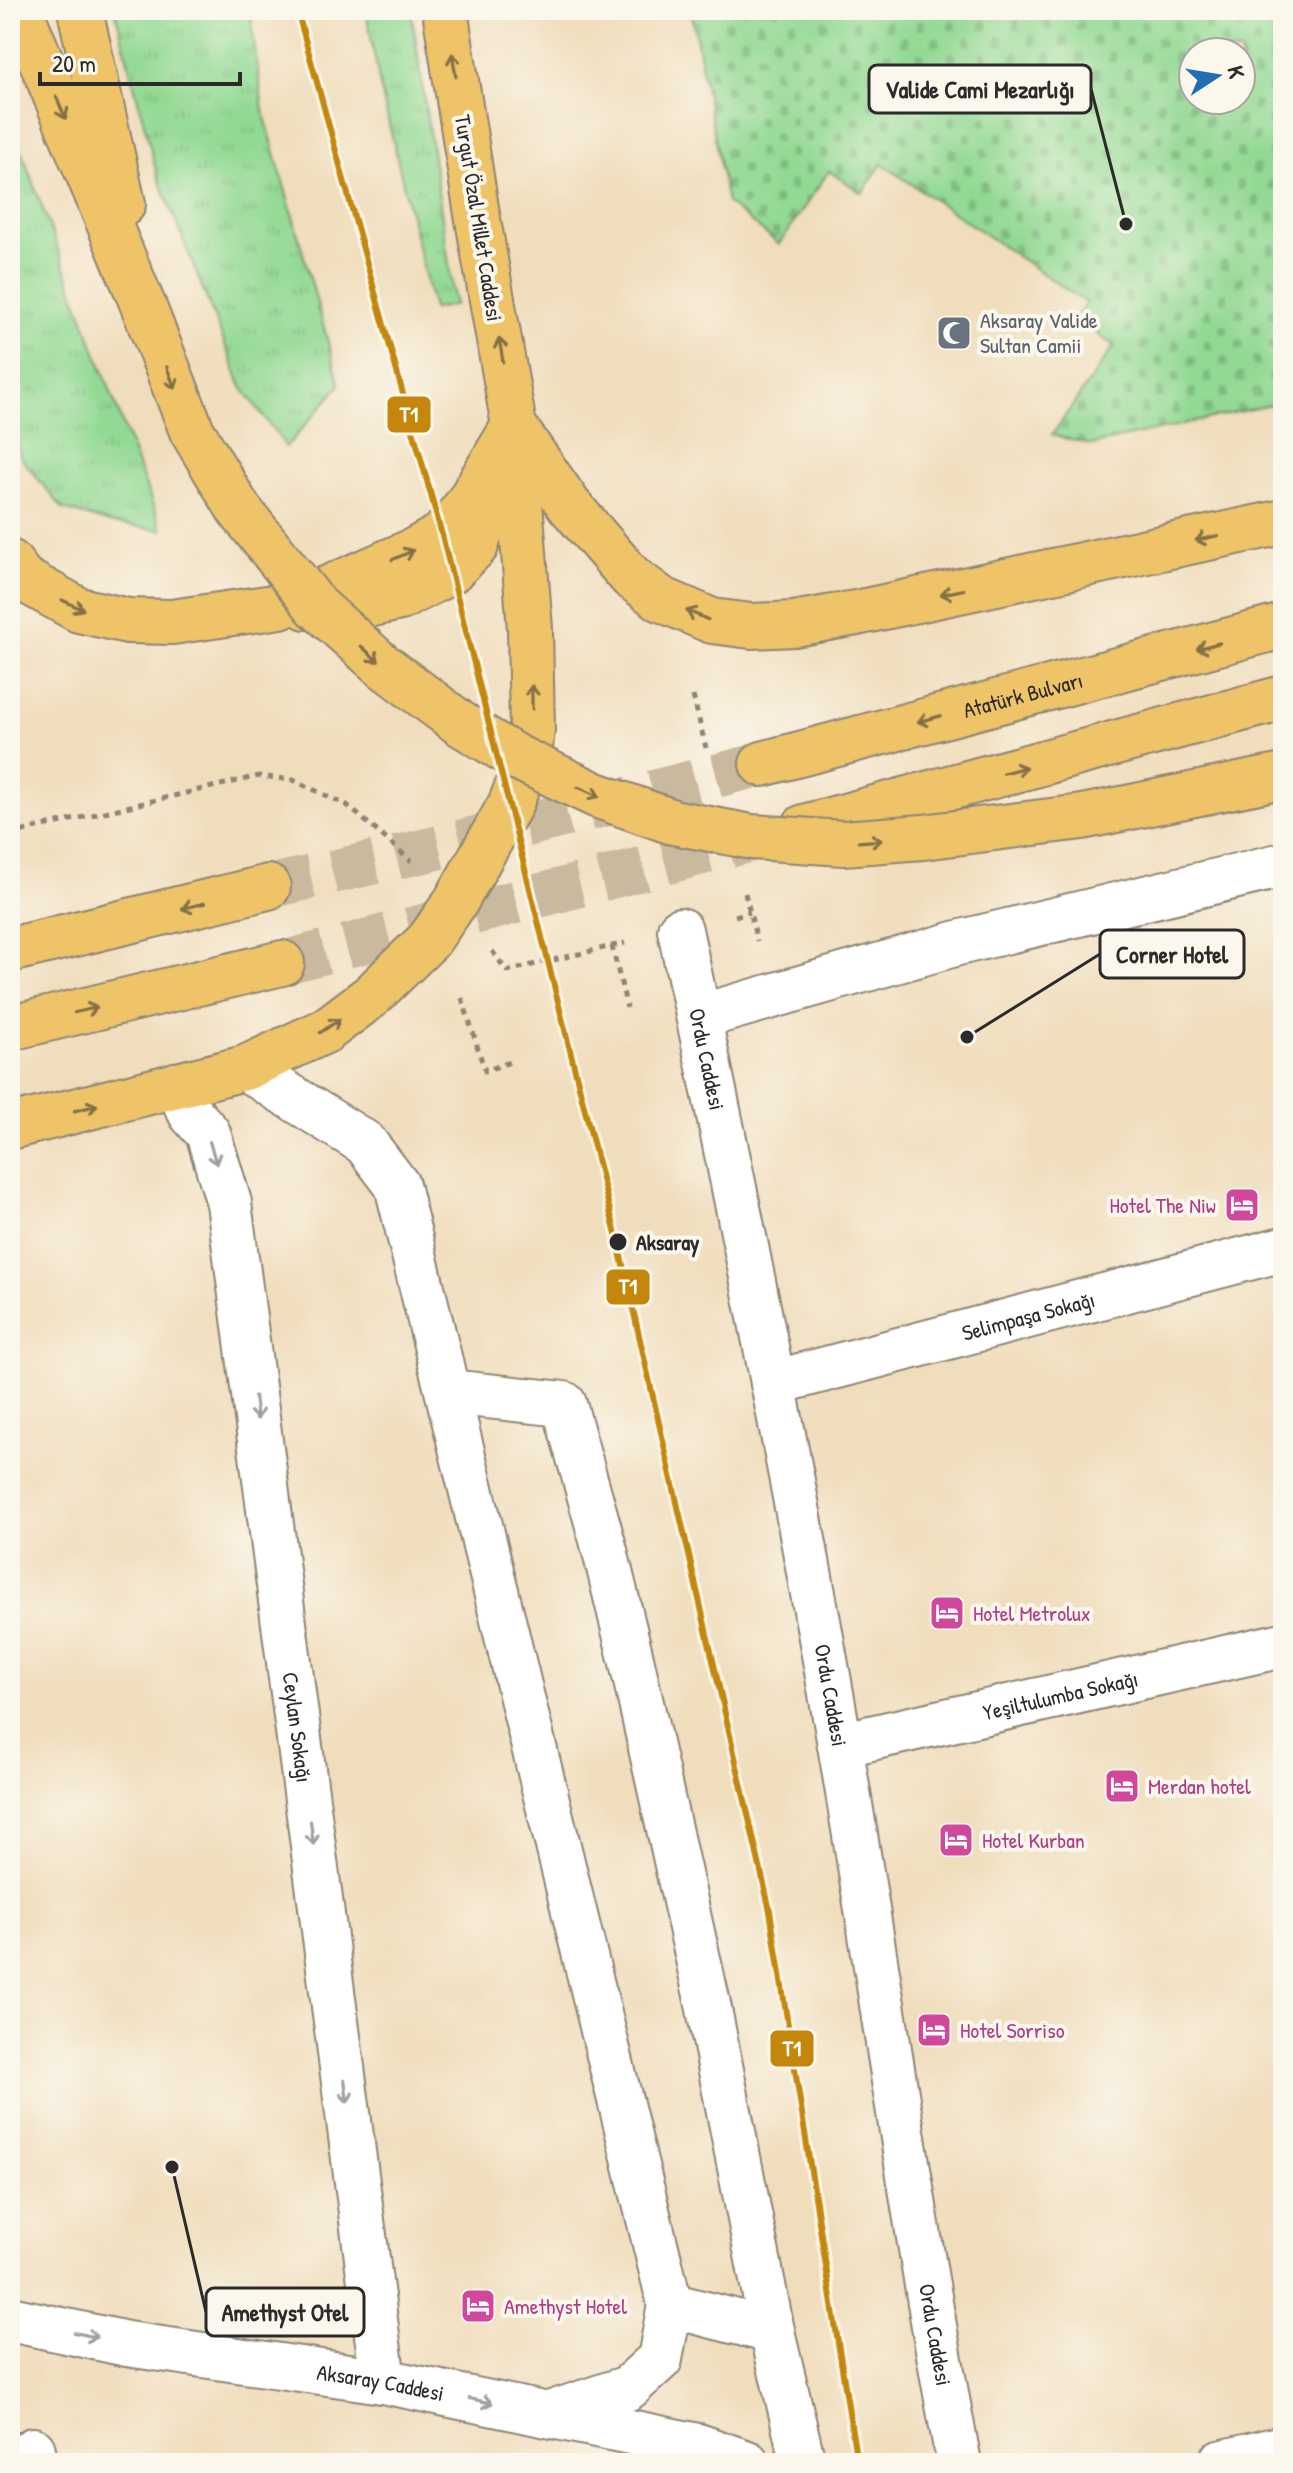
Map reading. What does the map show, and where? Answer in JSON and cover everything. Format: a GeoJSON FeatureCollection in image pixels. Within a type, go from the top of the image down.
{"type":"FeatureCollection","features":[{"type":"Feature","properties":{"kind":"main road"},"geometry":{"type":"LineString","coordinates":[[20,10],[192,431],[238,508],[316,606],[382,665],[461,724],[516,757],[596,795],[673,822],[752,837],[843,843],[923,837],[1082,817],[1283,776]]}},
{"type":"Feature","properties":{"kind":"main road"},"geometry":{"type":"LineString","coordinates":[[80,10],[143,305]]}},
{"type":"Feature","properties":{"kind":"main road","name":"Turgut Özal Millet Caddesi"},"geometry":{"type":"LineString","coordinates":[[10,1127],[245,1068],[325,1031],[370,997],[429,940],[456,901],[510,805],[529,758],[532,729],[530,629],[514,426],[445,10]]}},
{"type":"Feature","properties":{"kind":"main road"},"geometry":{"type":"LineString","coordinates":[[10,562],[23,579],[79,610],[128,621],[172,622],[280,606],[331,587],[442,535],[466,506],[514,426],[569,505],[631,577],[661,599],[712,621],[751,626],[794,624],[856,613],[1283,522]]}},
{"type":"Feature","properties":{"kind":"main road","name":"Atatürk Bulvarı"},"geometry":{"type":"LineString","coordinates":[[762,764],[1283,626]]}},
{"type":"Feature","properties":{"kind":"main road"},"geometry":{"type":"LineString","coordinates":[[804,827],[1283,698]]}},
{"type":"Feature","properties":{"kind":"main road"},"geometry":{"type":"LineString","coordinates":[[10,950],[268,887]]}},
{"type":"Feature","properties":{"kind":"main road"},"geometry":{"type":"LineString","coordinates":[[10,1028],[282,963]]}},
{"type":"Feature","properties":{"kind":"street"},"geometry":{"type":"LineString","coordinates":[[699,1017],[958,943],[1283,865]]}},
{"type":"Feature","properties":{"kind":"street","name":"Ordu Caddesi"},"geometry":{"type":"LineString","coordinates":[[680,930],[773,1383],[840,1745],[918,2234],[959,2463]]}},
{"type":"Feature","properties":{"kind":"street"},"geometry":{"type":"LineString","coordinates":[[245,1068],[365,1143],[397,1185],[670,2305],[660,2359],[628,2388],[548,2414]]}},
{"type":"Feature","properties":{"kind":"street","name":"Ceylan Sokağı"},"geometry":{"type":"LineString","coordinates":[[176,1085],[191,1114],[208,1133],[229,1203],[383,2381]]}},
{"type":"Feature","properties":{"kind":"street","name":"Selimpaşa Sokağı"},"geometry":{"type":"LineString","coordinates":[[773,1383],[1283,1249]]}},
{"type":"Feature","properties":{"kind":"street"},"geometry":{"type":"LineString","coordinates":[[448,1392],[564,1404],[604,1547],[638,1688],[708,2004],[772,2331],[803,2463]]}},
{"type":"Feature","properties":{"kind":"street","name":"Yeşiltulumba Sokağı"},"geometry":{"type":"LineString","coordinates":[[840,1745],[1283,1645]]}},
{"type":"Feature","properties":{"kind":"street"},"geometry":{"type":"LineString","coordinates":[[670,2305],[772,2331]]}},
{"type":"Feature","properties":{"kind":"street","name":"Aksaray Caddesi"},"geometry":{"type":"LineString","coordinates":[[10,2319],[127,2344],[383,2381],[698,2446],[747,2463]]}},
{"type":"Feature","properties":{"kind":"street"},"geometry":{"type":"LineString","coordinates":[[1220,2463],[1283,2448]]}},
{"type":"Feature","properties":{"kind":"path"},"geometry":{"type":"LineString","coordinates":[[507,971],[680,930]]}},
{"type":"Feature","properties":{"kind":"path"},"geometry":{"type":"LineString","coordinates":[[612,946],[627,1008]]}},
{"type":"Feature","properties":{"kind":"path"},"geometry":{"type":"LineString","coordinates":[[462,998],[485,1071],[510,1062]]}},
{"type":"Feature","properties":{"kind":"green space"},"geometry":{"type":"Polygon","coordinates":[[[115,10],[250,10],[263,110],[340,385],[286,447],[242,387],[157,174],[115,10]]]}},
{"type":"Feature","properties":{"kind":"green space"},"geometry":{"type":"Polygon","coordinates":[[[366,10],[411,10],[455,305],[433,309],[380,86],[366,10]]]}},
{"type":"Feature","properties":{"kind":"green space"},"geometry":{"type":"Polygon","coordinates":[[[691,10],[1283,10],[1283,402],[1091,445],[1052,435],[1114,346],[1075,319],[1086,303],[882,164],[862,193],[829,171],[779,244],[727,203],[691,10]]]}},
{"type":"Feature","properties":{"kind":"green space"},"geometry":{"type":"Polygon","coordinates":[[[10,120],[162,530],[110,523],[63,509],[21,458],[10,421],[10,120]]]}},
{"type":"Feature","properties":{"kind":"tunnel"},"geometry":{"type":"LineString","coordinates":[[268,887],[445,846],[762,764]]}},
{"type":"Feature","properties":{"kind":"tunnel"},"geometry":{"type":"LineString","coordinates":[[282,963],[767,836]]}},
{"type":"Feature","properties":{"kind":"transit line","name":"T1"},"geometry":{"type":"LineString","coordinates":[[297,10],[442,535],[618,1243],[770,1911],[857,2463]]}},
{"type":"Feature","properties":{"kind":"place","name":"Valide Cami Mezarlığı"},"geometry":{"type":"Point","coordinates":[1126,224]}},
{"type":"Feature","properties":{"kind":"place","name":"Aksaray Valide Sultan Camii"},"geometry":{"type":"Point","coordinates":[954,333]}},
{"type":"Feature","properties":{"kind":"place","name":"Corner Hotel"},"geometry":{"type":"Point","coordinates":[967,1037]}},
{"type":"Feature","properties":{"kind":"place","name":"Hotel The Niw"},"geometry":{"type":"Point","coordinates":[1242,1205]}},
{"type":"Feature","properties":{"kind":"place","name":"Aksaray"},"geometry":{"type":"Point","coordinates":[618,1242]}},
{"type":"Feature","properties":{"kind":"place","name":"Hotel Metrolux"},"geometry":{"type":"Point","coordinates":[947,1613]}},
{"type":"Feature","properties":{"kind":"place","name":"Merdan hotel"},"geometry":{"type":"Point","coordinates":[1122,1786]}},
{"type":"Feature","properties":{"kind":"place","name":"Hotel Kurban"},"geometry":{"type":"Point","coordinates":[956,1840]}},
{"type":"Feature","properties":{"kind":"place","name":"Hotel Sorriso"},"geometry":{"type":"Point","coordinates":[934,2030]}},
{"type":"Feature","properties":{"kind":"place","name":"Amethyst Otel"},"geometry":{"type":"Point","coordinates":[172,2167]}},
{"type":"Feature","properties":{"kind":"place","name":"Amethyst Hotel"},"geometry":{"type":"Point","coordinates":[478,2306]}}]}
